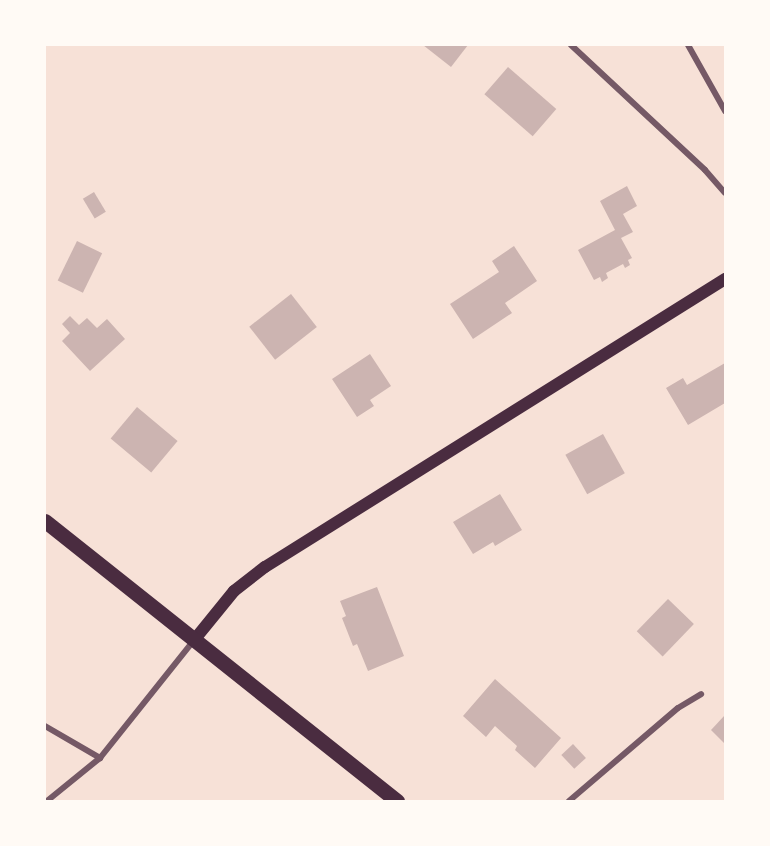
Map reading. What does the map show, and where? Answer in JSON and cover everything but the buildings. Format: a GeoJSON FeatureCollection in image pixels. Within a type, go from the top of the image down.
{"type":"FeatureCollection","features":[{"type":"Feature","properties":{"kind":"main road"},"geometry":{"type":"LineString","coordinates":[[195,639],[234,591],[265,567],[725,279]]}},
{"type":"Feature","properties":{"kind":"main road"},"geometry":{"type":"LineString","coordinates":[[45,521],[397,801]]}},
{"type":"Feature","properties":{"kind":"street"},"geometry":{"type":"LineString","coordinates":[[571,45],[705,170],[725,193]]}},
{"type":"Feature","properties":{"kind":"street"},"geometry":{"type":"LineString","coordinates":[[688,45],[725,111]]}},
{"type":"Feature","properties":{"kind":"street"},"geometry":{"type":"LineString","coordinates":[[47,801],[100,758],[195,639]]}},
{"type":"Feature","properties":{"kind":"street"},"geometry":{"type":"LineString","coordinates":[[569,801],[678,708],[701,694]]}},
{"type":"Feature","properties":{"kind":"street"},"geometry":{"type":"LineString","coordinates":[[45,726],[100,758]]}}]}
